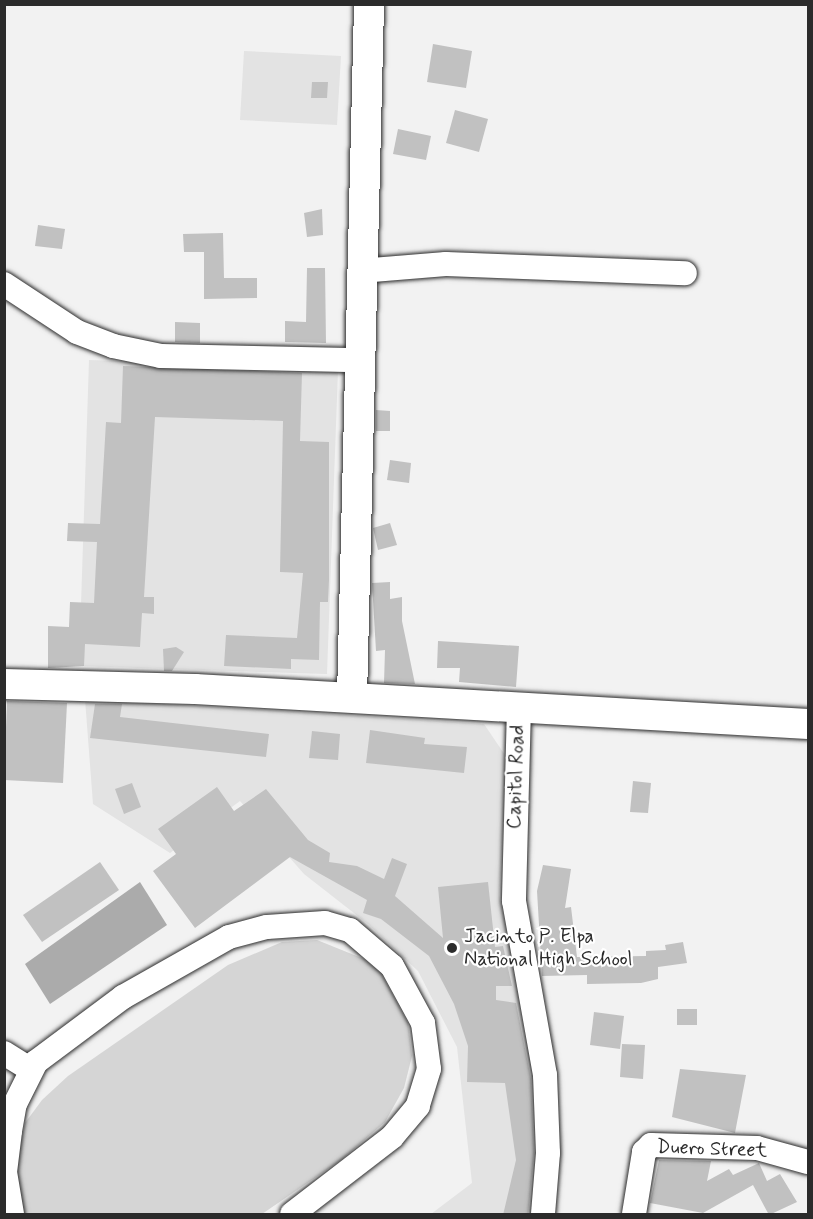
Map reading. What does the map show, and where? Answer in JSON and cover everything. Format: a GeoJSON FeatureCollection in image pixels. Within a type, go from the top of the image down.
{"type":"FeatureCollection","features":[{"type":"Feature","properties":{"kind":"main road"},"geometry":{"type":"LineString","coordinates":[[352,697],[360,271],[369,4]]}},
{"type":"Feature","properties":{"kind":"main road","name":"Capitol Road"},"geometry":{"type":"LineString","coordinates":[[4,684],[352,697],[519,707]]}},
{"type":"Feature","properties":{"kind":"main road"},"geometry":{"type":"LineString","coordinates":[[519,707],[808,724]]}},
{"type":"Feature","properties":{"kind":"street"},"geometry":{"type":"LineString","coordinates":[[360,271],[446,264],[685,273]]}},
{"type":"Feature","properties":{"kind":"street"},"geometry":{"type":"LineString","coordinates":[[4,284],[78,332],[113,346],[161,356],[359,360]]}},
{"type":"Feature","properties":{"kind":"street","name":"Capitol Road"},"geometry":{"type":"LineString","coordinates":[[519,707],[514,901],[545,1075],[548,1153],[543,1215]]}},
{"type":"Feature","properties":{"kind":"street"},"geometry":{"type":"LineString","coordinates":[[12,1215],[5,1172],[10,1131],[30,1069],[55,1045],[123,997],[229,937],[304,923],[350,930],[392,966],[423,1023],[429,1069],[418,1106],[392,1137],[292,1215]]}},
{"type":"Feature","properties":{"kind":"street"},"geometry":{"type":"LineString","coordinates":[[4,1053],[30,1069]]}},
{"type":"Feature","properties":{"kind":"street","name":"Duero Street"},"geometry":{"type":"LineString","coordinates":[[634,1215],[644,1152],[651,1145],[757,1148],[808,1162]]}},
{"type":"Feature","properties":{"kind":"shaded area"},"geometry":{"type":"Polygon","coordinates":[[[244,51],[341,56],[337,125],[240,120],[244,51]]]}},
{"type":"Feature","properties":{"kind":"shaded area"},"geometry":{"type":"Polygon","coordinates":[[[89,360],[338,369],[327,674],[79,666],[89,360]]]}},
{"type":"Feature","properties":{"kind":"shaded area","name":"Jacinto P. Elpa National High School"},"geometry":{"type":"Polygon","coordinates":[[[85,699],[484,724],[507,758],[499,895],[539,1074],[541,1214],[431,1214],[472,1183],[457,1047],[418,971],[368,924],[304,874],[240,801],[170,853],[93,804],[85,699]]]}},
{"type":"Feature","properties":{"kind":"shaded area"},"geometry":{"type":"Polygon","coordinates":[[[140,882],[167,925],[50,1004],[25,964],[140,882]]]}},
{"type":"Feature","properties":{"kind":"shaded area"},"geometry":{"type":"Polygon","coordinates":[[[317,940],[364,959],[381,973],[408,1023],[412,1056],[404,1088],[385,1122],[341,1160],[262,1214],[22,1214],[16,1165],[25,1123],[42,1100],[68,1076],[228,965],[282,942],[317,940]]]}},
{"type":"Feature","properties":{"kind":"building"},"geometry":{"type":"Polygon","coordinates":[[[433,44],[472,51],[466,88],[427,82],[433,44]]]}},
{"type":"Feature","properties":{"kind":"building"},"geometry":{"type":"Polygon","coordinates":[[[312,82],[328,82],[327,98],[311,98],[312,82]]]}},
{"type":"Feature","properties":{"kind":"building"},"geometry":{"type":"Polygon","coordinates":[[[455,110],[488,119],[479,152],[446,143],[455,110]]]}},
{"type":"Feature","properties":{"kind":"building"},"geometry":{"type":"Polygon","coordinates":[[[398,129],[431,136],[426,160],[393,154],[398,129]]]}},
{"type":"Feature","properties":{"kind":"building"},"geometry":{"type":"Polygon","coordinates":[[[322,209],[323,235],[307,237],[304,213],[322,209]]]}},
{"type":"Feature","properties":{"kind":"building"},"geometry":{"type":"Polygon","coordinates":[[[38,225],[65,229],[62,249],[35,246],[38,225]]]}},
{"type":"Feature","properties":{"kind":"building"},"geometry":{"type":"Polygon","coordinates":[[[223,233],[224,278],[257,278],[257,298],[204,299],[204,252],[184,252],[183,234],[223,233]]]}},
{"type":"Feature","properties":{"kind":"building"},"geometry":{"type":"Polygon","coordinates":[[[307,268],[325,268],[326,343],[285,342],[285,321],[306,322],[307,268]]]}},
{"type":"Feature","properties":{"kind":"building"},"geometry":{"type":"Polygon","coordinates":[[[175,322],[200,323],[200,343],[175,342],[175,322]]]}},
{"type":"Feature","properties":{"kind":"building"},"geometry":{"type":"Polygon","coordinates":[[[123,366],[302,373],[300,441],[329,442],[328,602],[320,602],[319,660],[291,659],[291,669],[224,666],[226,635],[297,638],[303,573],[280,572],[283,421],[155,417],[144,597],[154,597],[154,614],[142,613],[140,647],[85,644],[84,666],[48,668],[48,626],[69,627],[70,602],[94,603],[97,542],[67,541],[68,523],[100,524],[106,422],[121,423],[123,366]]]}},
{"type":"Feature","properties":{"kind":"building"},"geometry":{"type":"Polygon","coordinates":[[[376,410],[390,411],[390,431],[376,431],[376,410]]]}},
{"type":"Feature","properties":{"kind":"building"},"geometry":{"type":"Polygon","coordinates":[[[390,460],[411,463],[409,483],[387,480],[390,460]]]}},
{"type":"Feature","properties":{"kind":"building"},"geometry":{"type":"Polygon","coordinates":[[[390,523],[397,545],[378,550],[373,528],[390,523]]]}},
{"type":"Feature","properties":{"kind":"building"},"geometry":{"type":"Polygon","coordinates":[[[390,582],[390,599],[402,597],[402,621],[415,684],[384,683],[385,650],[376,651],[372,583],[390,582]]]}},
{"type":"Feature","properties":{"kind":"building"},"geometry":{"type":"Polygon","coordinates":[[[438,641],[519,646],[516,687],[459,682],[460,668],[437,668],[438,641]]]}},
{"type":"Feature","properties":{"kind":"building"},"geometry":{"type":"Polygon","coordinates":[[[176,647],[184,652],[172,671],[164,671],[163,649],[176,647]]]}},
{"type":"Feature","properties":{"kind":"building"},"geometry":{"type":"Polygon","coordinates":[[[7,701],[67,703],[63,783],[4,780],[7,701]]]}},
{"type":"Feature","properties":{"kind":"building"},"geometry":{"type":"Polygon","coordinates":[[[95,704],[122,704],[120,717],[269,734],[266,757],[90,738],[95,704]]]}},
{"type":"Feature","properties":{"kind":"building"},"geometry":{"type":"Polygon","coordinates":[[[370,730],[425,738],[424,744],[467,747],[464,773],[366,763],[370,730]]]}},
{"type":"Feature","properties":{"kind":"building"},"geometry":{"type":"Polygon","coordinates":[[[312,731],[340,734],[338,760],[309,758],[312,731]]]}},
{"type":"Feature","properties":{"kind":"building"},"geometry":{"type":"Polygon","coordinates":[[[633,781],[651,783],[648,813],[630,812],[633,781]]]}},
{"type":"Feature","properties":{"kind":"building"},"geometry":{"type":"Polygon","coordinates":[[[132,783],[141,807],[124,814],[115,789],[132,783]]]}},
{"type":"Feature","properties":{"kind":"building"},"geometry":{"type":"Polygon","coordinates":[[[217,787],[234,811],[266,789],[308,840],[330,853],[329,862],[357,866],[384,879],[392,858],[407,864],[395,896],[443,938],[438,887],[488,882],[495,947],[503,946],[512,986],[496,986],[496,1000],[516,1003],[531,1079],[534,1153],[528,1215],[503,1215],[516,1160],[505,1083],[467,1082],[468,1046],[454,1004],[429,956],[381,919],[363,913],[367,900],[290,857],[195,928],[153,871],[176,854],[158,829],[217,787]]]}},
{"type":"Feature","properties":{"kind":"building"},"geometry":{"type":"Polygon","coordinates":[[[100,862],[119,890],[42,942],[23,915],[100,862]]]}},
{"type":"Feature","properties":{"kind":"building"},"geometry":{"type":"Polygon","coordinates":[[[543,865],[571,869],[565,908],[571,907],[577,957],[646,956],[646,951],[666,950],[665,945],[683,942],[687,963],[658,967],[658,979],[641,983],[587,984],[587,975],[542,976],[537,891],[543,865]]]}},
{"type":"Feature","properties":{"kind":"building"},"geometry":{"type":"Polygon","coordinates":[[[677,1009],[697,1009],[697,1025],[677,1025],[677,1009]]]}},
{"type":"Feature","properties":{"kind":"building"},"geometry":{"type":"Polygon","coordinates":[[[594,1012],[624,1016],[620,1049],[590,1045],[594,1012]]]}},
{"type":"Feature","properties":{"kind":"building"},"geometry":{"type":"Polygon","coordinates":[[[622,1044],[645,1045],[643,1079],[620,1077],[622,1044]]]}},
{"type":"Feature","properties":{"kind":"building"},"geometry":{"type":"Polygon","coordinates":[[[680,1069],[746,1075],[735,1133],[672,1117],[680,1069]]]}},
{"type":"Feature","properties":{"kind":"building"},"geometry":{"type":"Polygon","coordinates":[[[659,1160],[711,1161],[707,1181],[729,1169],[733,1175],[759,1163],[767,1181],[780,1174],[797,1202],[769,1215],[753,1185],[703,1213],[650,1203],[659,1160]]]}},
{"type":"Feature","properties":{"kind":"place","name":"Jacinto P. Elpa National High School"},"geometry":{"type":"Point","coordinates":[452,948]}}]}
